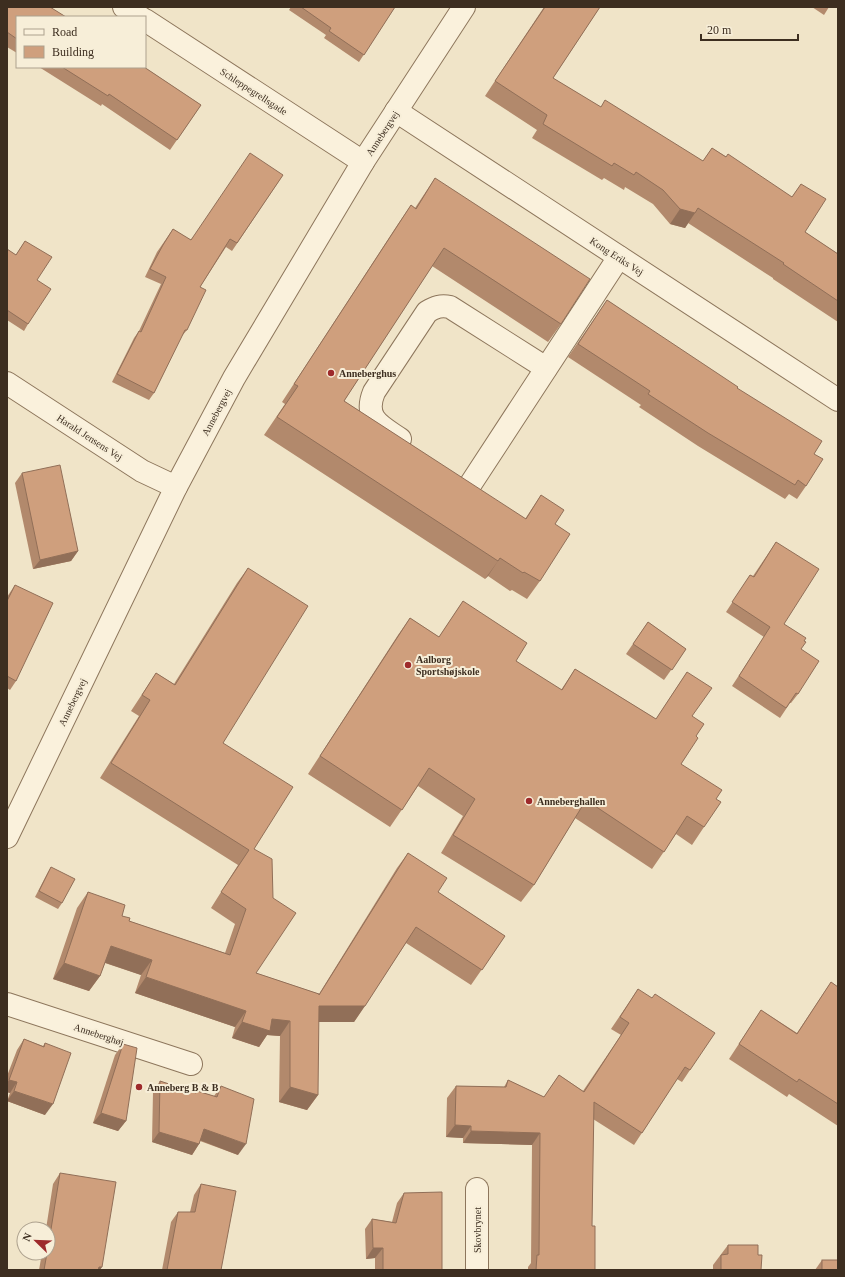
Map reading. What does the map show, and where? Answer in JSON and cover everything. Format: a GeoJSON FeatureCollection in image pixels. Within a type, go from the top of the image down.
{"type":"FeatureCollection","features":[{"type":"Feature","properties":{"kind":"street"},"geometry":{"type":"LineString","coordinates":[[124,7],[138,16]]}},
{"type":"Feature","properties":{"kind":"street","name":"Annebergvej"},"geometry":{"type":"LineString","coordinates":[[7,837],[176,487],[234,378],[363,162],[464,7]]}},
{"type":"Feature","properties":{"kind":"street","name":"Schleppegrellsgade"},"geometry":{"type":"LineString","coordinates":[[146,21],[363,162]]}},
{"type":"Feature","properties":{"kind":"street","name":"Kong Eriks Vej"},"geometry":{"type":"LineString","coordinates":[[396,111],[838,400]]}},
{"type":"Feature","properties":{"kind":"street"},"geometry":{"type":"LineString","coordinates":[[489,498],[463,480],[546,368],[619,257]]}},
{"type":"Feature","properties":{"kind":"street"},"geometry":{"type":"LineString","coordinates":[[418,450],[378,424],[373,418],[370,401],[374,392],[427,312],[434,308],[443,306],[450,307],[546,368]]}},
{"type":"Feature","properties":{"kind":"street","name":"Harald Jensens Vej"},"geometry":{"type":"LineString","coordinates":[[7,383],[142,471],[176,487]]}},
{"type":"Feature","properties":{"kind":"street","name":"Anneberghøj"},"geometry":{"type":"LineString","coordinates":[[7,1004],[191,1064]]}},
{"type":"Feature","properties":{"kind":"street","name":"Skovbrynet"},"geometry":{"type":"LineString","coordinates":[[477,1189],[477,1270]]}},
{"type":"Feature","properties":{"kind":"building"},"geometry":{"type":"Polygon","coordinates":[[[7,7],[50,7],[64,16],[16,16],[16,38],[7,32],[7,7]]]}},
{"type":"Feature","properties":{"kind":"building"},"geometry":{"type":"Polygon","coordinates":[[[301,7],[395,7],[364,55],[329,31],[331,28],[301,7]]]}},
{"type":"Feature","properties":{"kind":"building"},"geometry":{"type":"Polygon","coordinates":[[[545,7],[600,7],[553,78],[601,107],[605,100],[703,161],[712,148],[726,157],[728,154],[792,197],[801,184],[826,199],[805,232],[838,254],[838,301],[783,264],[784,263],[698,208],[695,213],[680,209],[663,190],[636,172],[634,175],[614,163],[612,166],[543,124],[547,115],[495,81],[545,7]]]}},
{"type":"Feature","properties":{"kind":"building"},"geometry":{"type":"Polygon","coordinates":[[[64,68],[146,68],[201,105],[177,140],[109,94],[108,96],[64,68]]]}},
{"type":"Feature","properties":{"kind":"building"},"geometry":{"type":"Polygon","coordinates":[[[250,153],[283,175],[237,243],[230,239],[200,287],[206,290],[154,393],[117,374],[139,331],[141,332],[166,277],[150,269],[173,229],[191,240],[250,153]]]}},
{"type":"Feature","properties":{"kind":"building","name":"Anneberghus"},"geometry":{"type":"Polygon","coordinates":[[[435,178],[590,279],[561,324],[444,248],[344,401],[526,519],[541,495],[564,510],[555,524],[570,534],[540,581],[524,572],[523,573],[500,558],[498,561],[277,417],[298,386],[294,384],[411,205],[416,209],[435,178]]]}},
{"type":"Feature","properties":{"kind":"building"},"geometry":{"type":"Polygon","coordinates":[[[25,241],[52,257],[37,280],[51,289],[28,324],[7,310],[7,249],[16,255],[25,241]]]}},
{"type":"Feature","properties":{"kind":"building"},"geometry":{"type":"Polygon","coordinates":[[[607,300],[738,387],[737,388],[822,441],[814,454],[823,459],[806,486],[798,480],[795,485],[708,433],[648,394],[650,391],[578,344],[607,300]]]}},
{"type":"Feature","properties":{"kind":"building"},"geometry":{"type":"Polygon","coordinates":[[[60,465],[78,551],[40,560],[22,473],[60,465]]]}},
{"type":"Feature","properties":{"kind":"building"},"geometry":{"type":"Polygon","coordinates":[[[776,542],[819,569],[784,624],[806,638],[804,641],[806,642],[801,649],[819,661],[798,694],[796,693],[786,708],[739,676],[770,627],[732,602],[750,575],[754,577],[776,542]]]}},
{"type":"Feature","properties":{"kind":"building"},"geometry":{"type":"Polygon","coordinates":[[[248,568],[308,606],[223,743],[293,787],[254,849],[272,859],[273,898],[296,913],[256,973],[319,995],[408,853],[447,878],[438,892],[505,936],[482,970],[416,927],[365,1006],[319,1006],[318,1095],[290,1087],[290,1021],[272,1019],[270,1031],[242,1022],[246,1011],[146,977],[152,960],[111,946],[100,976],[64,963],[88,892],[125,905],[122,916],[130,918],[129,921],[230,955],[246,909],[221,892],[249,850],[111,763],[150,700],[142,695],[156,673],[175,685],[248,568]]]}},
{"type":"Feature","properties":{"kind":"building"},"geometry":{"type":"Polygon","coordinates":[[[15,585],[53,603],[16,681],[7,676],[7,601],[15,585]]]}},
{"type":"Feature","properties":{"kind":"building"},"geometry":{"type":"Polygon","coordinates":[[[463,601],[527,643],[516,661],[562,690],[575,669],[656,719],[687,672],[712,688],[692,716],[704,724],[696,736],[698,738],[681,764],[722,790],[716,799],[721,802],[704,827],[687,816],[664,852],[586,800],[534,885],[453,835],[475,799],[429,768],[402,810],[320,756],[410,618],[439,637],[463,601]]]}},
{"type":"Feature","properties":{"kind":"building"},"geometry":{"type":"Polygon","coordinates":[[[648,622],[686,649],[672,670],[633,644],[648,622]]]}},
{"type":"Feature","properties":{"kind":"building"},"geometry":{"type":"Polygon","coordinates":[[[51,867],[75,879],[62,903],[39,891],[51,867]]]}},
{"type":"Feature","properties":{"kind":"building"},"geometry":{"type":"Polygon","coordinates":[[[831,982],[838,987],[838,1104],[799,1079],[797,1082],[739,1044],[761,1010],[797,1034],[831,982]]]}},
{"type":"Feature","properties":{"kind":"building"},"geometry":{"type":"Polygon","coordinates":[[[638,989],[652,998],[655,994],[715,1033],[690,1070],[685,1067],[642,1133],[594,1102],[592,1226],[595,1226],[595,1270],[536,1270],[537,1255],[539,1255],[540,1133],[471,1131],[471,1126],[455,1125],[456,1086],[506,1087],[508,1080],[544,1097],[559,1075],[584,1092],[629,1023],[620,1017],[638,989]]]}},
{"type":"Feature","properties":{"kind":"building"},"geometry":{"type":"Polygon","coordinates":[[[24,1039],[44,1047],[45,1043],[71,1053],[53,1104],[14,1091],[17,1082],[9,1080],[24,1039]]]}},
{"type":"Feature","properties":{"kind":"building"},"geometry":{"type":"Polygon","coordinates":[[[123,1044],[137,1048],[126,1121],[101,1113],[123,1044]]]}},
{"type":"Feature","properties":{"kind":"building"},"geometry":{"type":"Polygon","coordinates":[[[160,1081],[196,1093],[197,1091],[217,1097],[221,1086],[254,1099],[246,1144],[204,1129],[199,1144],[159,1132],[160,1081]]]}},
{"type":"Feature","properties":{"kind":"building"},"geometry":{"type":"Polygon","coordinates":[[[60,1173],[116,1182],[102,1267],[99,1267],[98,1270],[44,1270],[46,1261],[56,1261],[56,1221],[52,1221],[60,1173]]]}},
{"type":"Feature","properties":{"kind":"building"},"geometry":{"type":"Polygon","coordinates":[[[201,1184],[236,1191],[221,1270],[167,1270],[178,1212],[195,1212],[201,1184]]]}},
{"type":"Feature","properties":{"kind":"building"},"geometry":{"type":"Polygon","coordinates":[[[442,1192],[442,1270],[383,1270],[383,1248],[373,1248],[372,1219],[396,1223],[404,1193],[442,1192]]]}},
{"type":"Feature","properties":{"kind":"building"},"geometry":{"type":"Polygon","coordinates":[[[728,1245],[758,1245],[758,1255],[762,1255],[761,1270],[721,1270],[721,1255],[728,1254],[728,1245]]]}},
{"type":"Feature","properties":{"kind":"building"},"geometry":{"type":"Polygon","coordinates":[[[822,1260],[838,1260],[838,1270],[822,1270],[822,1260]]]}},
{"type":"Feature","properties":{"kind":"place","name":"Anneberghus"},"geometry":{"type":"Point","coordinates":[331,373]}},
{"type":"Feature","properties":{"kind":"place","name":"Aalborg Sportshøjskole"},"geometry":{"type":"Point","coordinates":[408,665]}},
{"type":"Feature","properties":{"kind":"place","name":"Anneberghallen"},"geometry":{"type":"Point","coordinates":[529,801]}},
{"type":"Feature","properties":{"kind":"place","name":"Anneberg B & B"},"geometry":{"type":"Point","coordinates":[139,1087]}}]}
